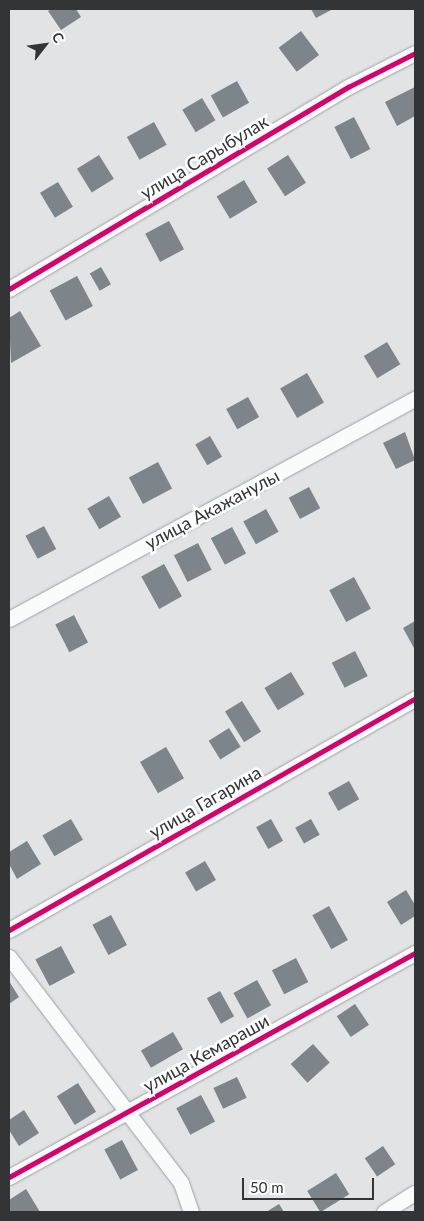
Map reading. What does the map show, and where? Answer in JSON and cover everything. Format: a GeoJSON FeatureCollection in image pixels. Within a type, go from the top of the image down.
{"type":"FeatureCollection","features":[{"type":"Feature","properties":{"kind":"street","name":"улица Сарыбулак"},"geometry":{"type":"LineString","coordinates":[[9,289],[348,87],[415,53]]}},
{"type":"Feature","properties":{"kind":"street","name":"улица Акажанулы"},"geometry":{"type":"LineString","coordinates":[[9,619],[415,399]]}},
{"type":"Feature","properties":{"kind":"street","name":"улица Гагарина"},"geometry":{"type":"LineString","coordinates":[[9,930],[415,698]]}},
{"type":"Feature","properties":{"kind":"street","name":"улица Кемараши"},"geometry":{"type":"LineString","coordinates":[[9,1176],[415,953]]}},
{"type":"Feature","properties":{"kind":"street"},"geometry":{"type":"LineString","coordinates":[[9,957],[181,1183],[191,1212]]}},
{"type":"Feature","properties":{"kind":"street"},"geometry":{"type":"LineString","coordinates":[[384,1212],[415,1193]]}},
{"type":"Feature","properties":{"kind":"building"},"geometry":{"type":"Polygon","coordinates":[[[52,9],[76,9],[81,17],[61,30],[48,11],[52,9]]]}},
{"type":"Feature","properties":{"kind":"building"},"geometry":{"type":"Polygon","coordinates":[[[311,9],[333,9],[316,18],[311,9]]]}},
{"type":"Feature","properties":{"kind":"building"},"geometry":{"type":"Polygon","coordinates":[[[301,31],[319,55],[297,72],[279,48],[301,31]]]}},
{"type":"Feature","properties":{"kind":"building"},"geometry":{"type":"Polygon","coordinates":[[[237,81],[249,103],[223,117],[211,96],[237,81]]]}},
{"type":"Feature","properties":{"kind":"building"},"geometry":{"type":"Polygon","coordinates":[[[415,87],[415,116],[397,126],[385,102],[415,87]]]}},
{"type":"Feature","properties":{"kind":"building"},"geometry":{"type":"Polygon","coordinates":[[[202,98],[215,120],[196,132],[182,110],[202,98]]]}},
{"type":"Feature","properties":{"kind":"building"},"geometry":{"type":"Polygon","coordinates":[[[354,117],[370,149],[351,159],[334,127],[354,117]]]}},
{"type":"Feature","properties":{"kind":"building"},"geometry":{"type":"Polygon","coordinates":[[[154,122],[167,145],[139,160],[127,137],[154,122]]]}},
{"type":"Feature","properties":{"kind":"building"},"geometry":{"type":"Polygon","coordinates":[[[99,155],[114,179],[92,193],[77,169],[99,155]]]}},
{"type":"Feature","properties":{"kind":"building"},"geometry":{"type":"Polygon","coordinates":[[[288,155],[306,183],[285,196],[267,169],[288,155]]]}},
{"type":"Feature","properties":{"kind":"building"},"geometry":{"type":"Polygon","coordinates":[[[244,180],[257,202],[230,219],[217,196],[244,180]]]}},
{"type":"Feature","properties":{"kind":"building"},"geometry":{"type":"Polygon","coordinates":[[[58,182],[73,207],[55,218],[40,193],[58,182]]]}},
{"type":"Feature","properties":{"kind":"building"},"geometry":{"type":"Polygon","coordinates":[[[169,221],[184,249],[160,262],[145,234],[169,221]]]}},
{"type":"Feature","properties":{"kind":"building"},"geometry":{"type":"Polygon","coordinates":[[[101,267],[111,284],[100,291],[90,274],[101,267]]]}},
{"type":"Feature","properties":{"kind":"building"},"geometry":{"type":"Polygon","coordinates":[[[77,276],[93,306],[66,321],[50,291],[77,276]]]}},
{"type":"Feature","properties":{"kind":"building"},"geometry":{"type":"Polygon","coordinates":[[[20,311],[41,346],[11,363],[9,318],[20,311]]]}},
{"type":"Feature","properties":{"kind":"building"},"geometry":{"type":"Polygon","coordinates":[[[387,342],[400,364],[377,378],[364,356],[387,342]]]}},
{"type":"Feature","properties":{"kind":"building"},"geometry":{"type":"Polygon","coordinates":[[[307,373],[324,402],[297,418],[280,388],[307,373]]]}},
{"type":"Feature","properties":{"kind":"building"},"geometry":{"type":"Polygon","coordinates":[[[248,397],[259,417],[237,429],[226,409],[248,397]]]}},
{"type":"Feature","properties":{"kind":"building"},"geometry":{"type":"Polygon","coordinates":[[[405,432],[415,460],[396,469],[383,443],[405,432]]]}},
{"type":"Feature","properties":{"kind":"building"},"geometry":{"type":"Polygon","coordinates":[[[210,436],[222,457],[207,465],[195,444],[210,436]]]}},
{"type":"Feature","properties":{"kind":"building"},"geometry":{"type":"Polygon","coordinates":[[[158,462],[172,488],[143,504],[129,477],[158,462]]]}},
{"type":"Feature","properties":{"kind":"building"},"geometry":{"type":"Polygon","coordinates":[[[309,487],[320,508],[300,519],[289,498],[309,487]]]}},
{"type":"Feature","properties":{"kind":"building"},"geometry":{"type":"Polygon","coordinates":[[[109,496],[121,517],[99,529],[87,508],[109,496]]]}},
{"type":"Feature","properties":{"kind":"building"},"geometry":{"type":"Polygon","coordinates":[[[266,509],[279,532],[256,544],[243,522],[266,509]]]}},
{"type":"Feature","properties":{"kind":"building"},"geometry":{"type":"Polygon","coordinates":[[[44,526],[56,549],[38,559],[25,536],[44,526]]]}},
{"type":"Feature","properties":{"kind":"building"},"geometry":{"type":"Polygon","coordinates":[[[232,527],[246,553],[225,565],[211,538],[232,527]]]}},
{"type":"Feature","properties":{"kind":"building"},"geometry":{"type":"Polygon","coordinates":[[[198,543],[212,570],[188,582],[174,555],[198,543]]]}},
{"type":"Feature","properties":{"kind":"building"},"geometry":{"type":"Polygon","coordinates":[[[164,564],[182,596],[159,609],[141,577],[164,564]]]}},
{"type":"Feature","properties":{"kind":"building"},"geometry":{"type":"Polygon","coordinates":[[[354,577],[371,609],[346,622],[329,590],[354,577]]]}},
{"type":"Feature","properties":{"kind":"building"},"geometry":{"type":"Polygon","coordinates":[[[74,615],[88,643],[69,652],[55,625],[74,615]]]}},
{"type":"Feature","properties":{"kind":"building"},"geometry":{"type":"Polygon","coordinates":[[[415,621],[415,650],[403,628],[415,621]]]}},
{"type":"Feature","properties":{"kind":"building"},"geometry":{"type":"Polygon","coordinates":[[[355,651],[368,676],[345,688],[332,663],[355,651]]]}},
{"type":"Feature","properties":{"kind":"building"},"geometry":{"type":"Polygon","coordinates":[[[291,672],[304,694],[278,710],[264,688],[291,672]]]}},
{"type":"Feature","properties":{"kind":"building"},"geometry":{"type":"Polygon","coordinates":[[[242,701],[261,732],[244,742],[225,712],[242,701]]]}},
{"type":"Feature","properties":{"kind":"building"},"geometry":{"type":"Polygon","coordinates":[[[229,728],[241,747],[220,759],[209,741],[229,728]]]}},
{"type":"Feature","properties":{"kind":"building"},"geometry":{"type":"Polygon","coordinates":[[[166,747],[184,778],[158,793],[140,762],[166,747]]]}},
{"type":"Feature","properties":{"kind":"building"},"geometry":{"type":"Polygon","coordinates":[[[349,781],[359,799],[338,811],[328,793],[349,781]]]}},
{"type":"Feature","properties":{"kind":"building"},"geometry":{"type":"Polygon","coordinates":[[[71,819],[83,840],[54,856],[42,836],[71,819]]]}},
{"type":"Feature","properties":{"kind":"building"},"geometry":{"type":"Polygon","coordinates":[[[271,819],[283,841],[268,849],[256,827],[271,819]]]}},
{"type":"Feature","properties":{"kind":"building"},"geometry":{"type":"Polygon","coordinates":[[[311,819],[320,835],[304,843],[295,828],[311,819]]]}},
{"type":"Feature","properties":{"kind":"building"},"geometry":{"type":"Polygon","coordinates":[[[27,841],[41,864],[17,879],[9,864],[9,852],[27,841]]]}},
{"type":"Feature","properties":{"kind":"building"},"geometry":{"type":"Polygon","coordinates":[[[205,861],[216,880],[196,892],[185,872],[205,861]]]}},
{"type":"Feature","properties":{"kind":"building"},"geometry":{"type":"Polygon","coordinates":[[[406,890],[415,905],[415,916],[401,925],[387,902],[406,890]]]}},
{"type":"Feature","properties":{"kind":"building"},"geometry":{"type":"Polygon","coordinates":[[[329,906],[348,940],[331,949],[312,915],[329,906]]]}},
{"type":"Feature","properties":{"kind":"building"},"geometry":{"type":"Polygon","coordinates":[[[111,915],[127,945],[108,955],[92,925],[111,915]]]}},
{"type":"Feature","properties":{"kind":"building"},"geometry":{"type":"Polygon","coordinates":[[[61,946],[75,972],[49,986],[35,960],[61,946]]]}},
{"type":"Feature","properties":{"kind":"building"},"geometry":{"type":"Polygon","coordinates":[[[296,958],[308,982],[284,994],[272,970],[296,958]]]}},
{"type":"Feature","properties":{"kind":"building"},"geometry":{"type":"Polygon","coordinates":[[[257,980],[271,1005],[247,1018],[233,993],[257,980]]]}},
{"type":"Feature","properties":{"kind":"building"},"geometry":{"type":"Polygon","coordinates":[[[9,981],[19,997],[9,1004],[9,981]]]}},
{"type":"Feature","properties":{"kind":"building"},"geometry":{"type":"Polygon","coordinates":[[[220,991],[234,1016],[221,1024],[207,998],[220,991]]]}},
{"type":"Feature","properties":{"kind":"building"},"geometry":{"type":"Polygon","coordinates":[[[355,1004],[369,1025],[351,1037],[337,1016],[355,1004]]]}},
{"type":"Feature","properties":{"kind":"building"},"geometry":{"type":"Polygon","coordinates":[[[173,1032],[183,1049],[151,1068],[141,1050],[173,1032]]]}},
{"type":"Feature","properties":{"kind":"building"},"geometry":{"type":"Polygon","coordinates":[[[313,1044],[330,1063],[307,1083],[291,1064],[313,1044]]]}},
{"type":"Feature","properties":{"kind":"building"},"geometry":{"type":"Polygon","coordinates":[[[237,1077],[247,1098],[223,1109],[213,1088],[237,1077]]]}},
{"type":"Feature","properties":{"kind":"building"},"geometry":{"type":"Polygon","coordinates":[[[78,1083],[96,1112],[75,1125],[57,1096],[78,1083]]]}},
{"type":"Feature","properties":{"kind":"building"},"geometry":{"type":"Polygon","coordinates":[[[201,1095],[215,1121],[190,1135],[176,1108],[201,1095]]]}},
{"type":"Feature","properties":{"kind":"building"},"geometry":{"type":"Polygon","coordinates":[[[24,1110],[39,1133],[19,1146],[9,1130],[9,1120],[24,1110]]]}},
{"type":"Feature","properties":{"kind":"building"},"geometry":{"type":"Polygon","coordinates":[[[122,1140],[138,1170],[120,1179],[104,1149],[122,1140]]]}},
{"type":"Feature","properties":{"kind":"building"},"geometry":{"type":"Polygon","coordinates":[[[383,1146],[395,1164],[377,1177],[365,1158],[383,1146]]]}},
{"type":"Feature","properties":{"kind":"building"},"geometry":{"type":"Polygon","coordinates":[[[336,1173],[349,1194],[320,1212],[307,1191],[336,1173]]]}},
{"type":"Feature","properties":{"kind":"building"},"geometry":{"type":"Polygon","coordinates":[[[26,1189],[40,1212],[10,1212],[9,1200],[26,1189]]]}},
{"type":"Feature","properties":{"kind":"building"},"geometry":{"type":"Polygon","coordinates":[[[279,1204],[284,1212],[266,1212],[279,1204]]]}},
{"type":"Feature","properties":{"kind":"cycle path"},"geometry":{"type":"LineString","coordinates":[[9,289],[348,87],[415,53]]}},
{"type":"Feature","properties":{"kind":"cycle path"},"geometry":{"type":"LineString","coordinates":[[9,930],[415,698]]}},
{"type":"Feature","properties":{"kind":"cycle path"},"geometry":{"type":"LineString","coordinates":[[9,1177],[415,953]]}}]}
